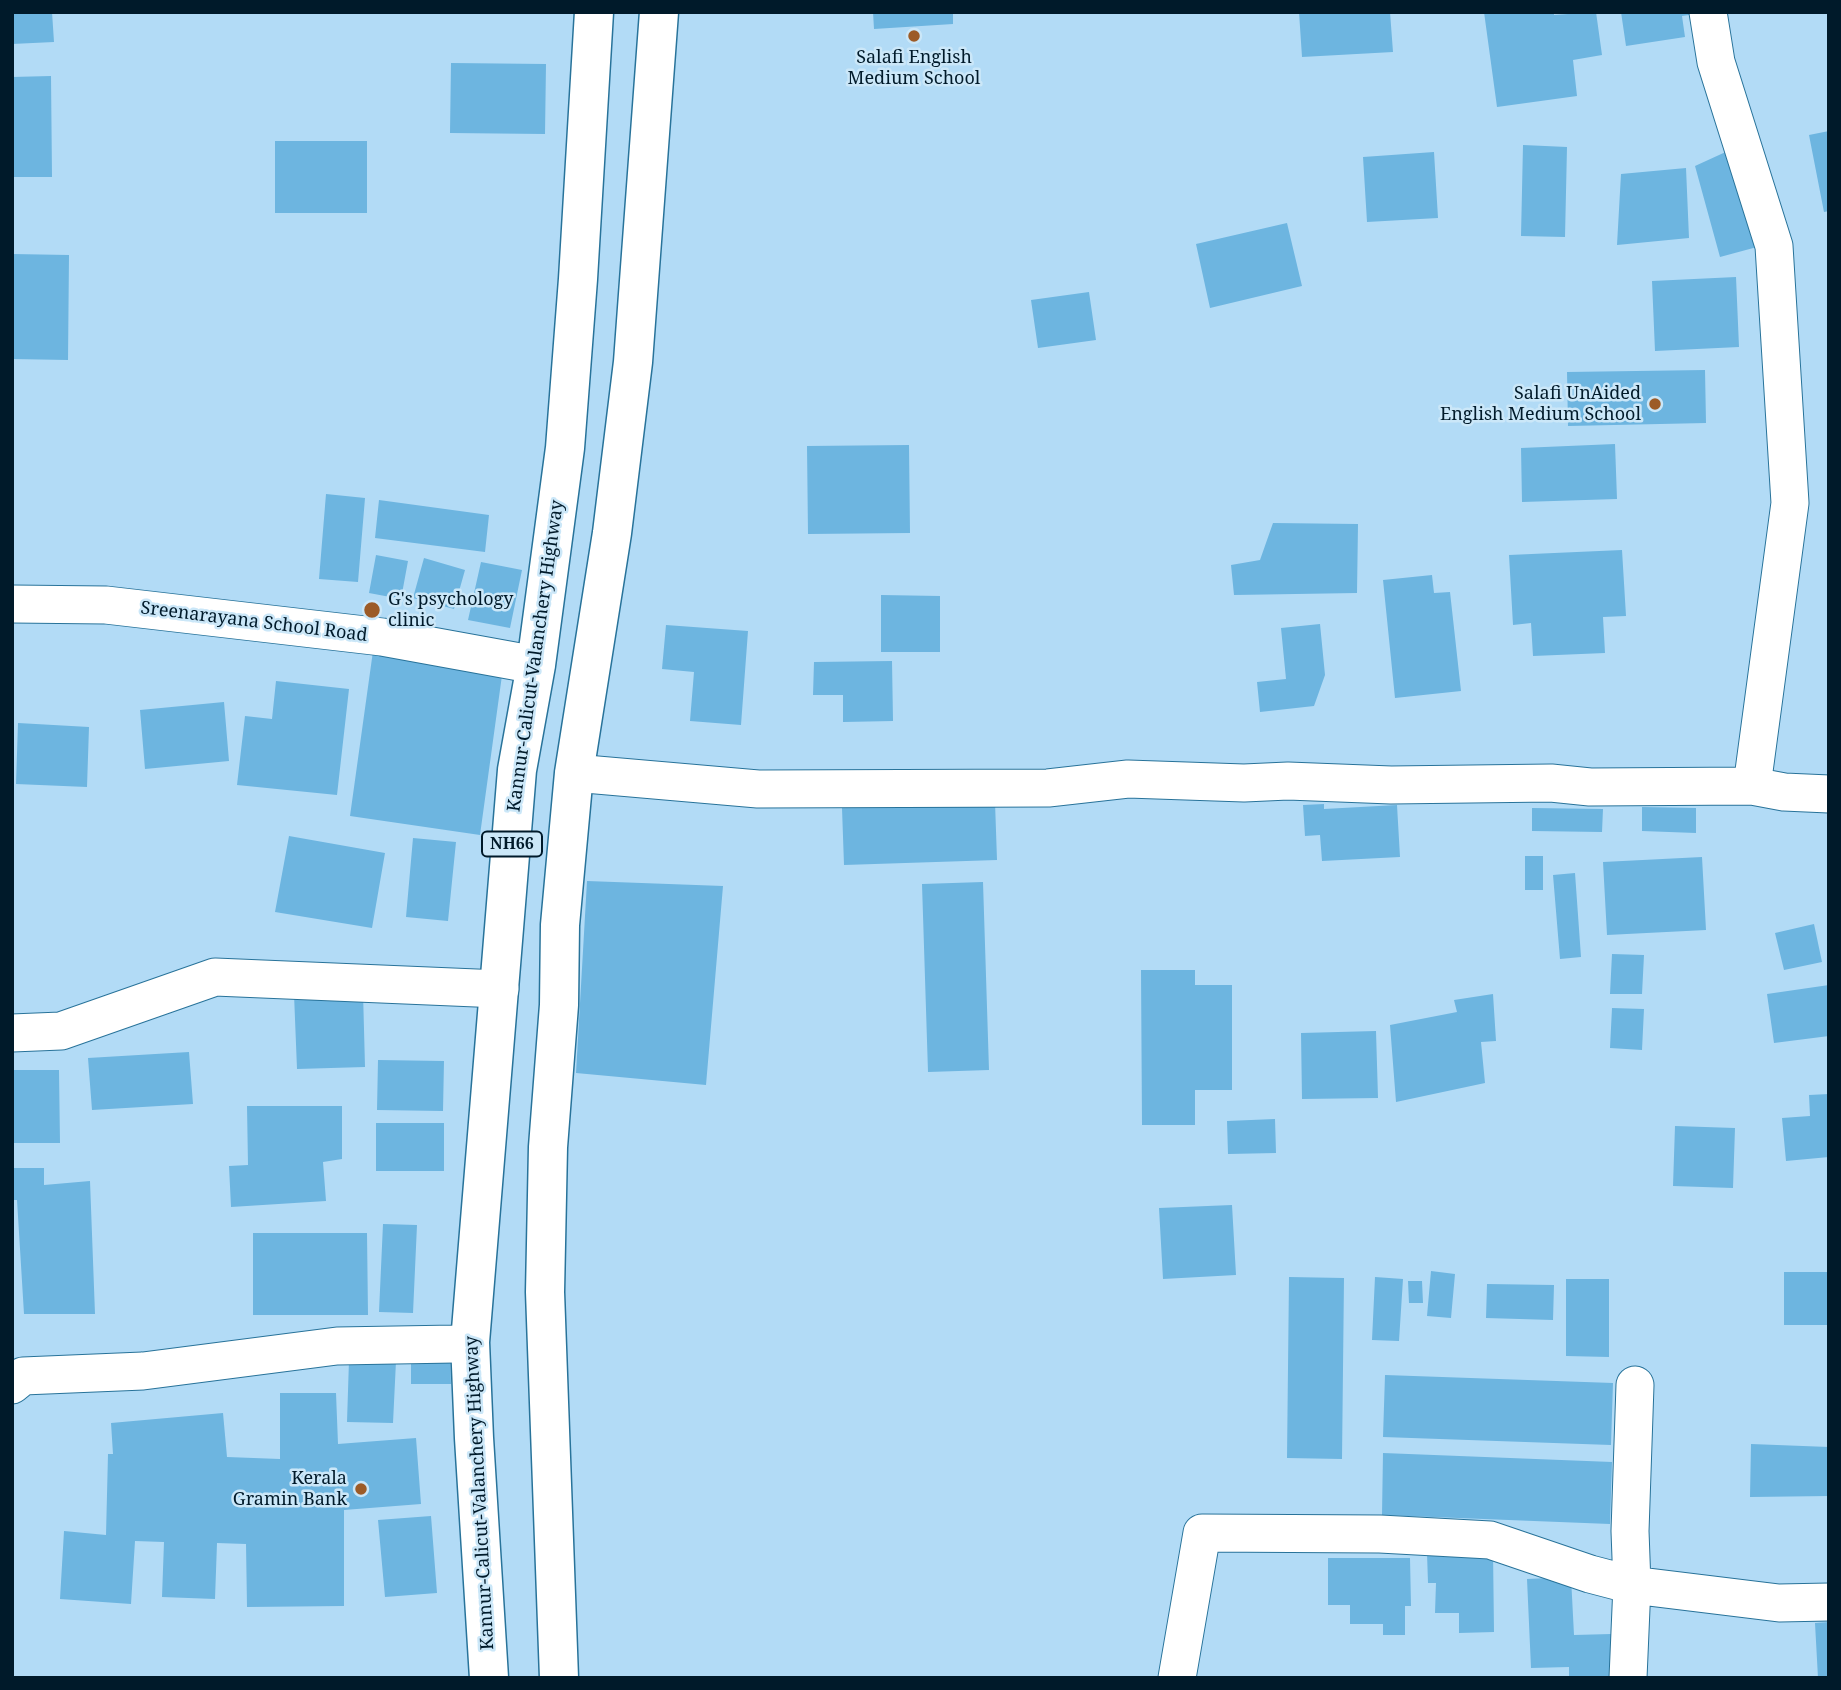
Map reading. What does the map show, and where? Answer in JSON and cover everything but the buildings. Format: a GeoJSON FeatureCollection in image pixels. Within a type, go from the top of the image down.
{"type":"FeatureCollection","features":[{"type":"Feature","properties":{"kind":"highway","name":"Kannur-Calicut-Valanchery Highway"},"geometry":{"type":"LineString","coordinates":[[489,1678],[470,1342],[517,769],[536,665],[565,448],[594,12]]}},
{"type":"Feature","properties":{"kind":"highway","name":"NH66"},"geometry":{"type":"LineString","coordinates":[[559,1678],[545,1292],[548,1147],[559,1005],[560,925],[574,773],[612,533],[633,362],[659,12]]}},
{"type":"Feature","properties":{"kind":"highway"},"geometry":{"type":"LineString","coordinates":[[517,769],[574,773]]}},
{"type":"Feature","properties":{"kind":"street"},"geometry":{"type":"LineString","coordinates":[[1708,12],[1716,62],[1774,246],[1790,503],[1752,786]]}},
{"type":"Feature","properties":{"kind":"street","name":"Sreenarayana School Road"},"geometry":{"type":"LineString","coordinates":[[12,604],[106,604],[382,637],[536,665]]}},
{"type":"Feature","properties":{"kind":"street"},"geometry":{"type":"LineString","coordinates":[[574,773],[758,789],[1048,788],[1128,779],[1402,785],[1551,783],[1590,788],[1752,786],[1784,792],[1829,794]]}},
{"type":"Feature","properties":{"kind":"street"},"geometry":{"type":"LineString","coordinates":[[12,1033],[61,1031],[215,977],[500,989]]}},
{"type":"Feature","properties":{"kind":"street"},"geometry":{"type":"LineString","coordinates":[[12,1385],[23,1376],[143,1371],[337,1346],[470,1342]]}},
{"type":"Feature","properties":{"kind":"street"},"geometry":{"type":"LineString","coordinates":[[1628,1678],[1635,1385]]}},
{"type":"Feature","properties":{"kind":"street"},"geometry":{"type":"LineString","coordinates":[[1177,1678],[1202,1534],[1380,1534],[1490,1540],[1590,1574],[1632,1585],[1779,1603],[1829,1602]]}},
{"type":"Feature","properties":{"kind":"place","name":"Salafi English Medium School"},"geometry":{"type":"Point","coordinates":[914,36]}},
{"type":"Feature","properties":{"kind":"place","name":"Salafi UnAided English Medium School"},"geometry":{"type":"Point","coordinates":[1655,404]}},
{"type":"Feature","properties":{"kind":"place","name":"G's psychology clinic"},"geometry":{"type":"Point","coordinates":[372,610]}},
{"type":"Feature","properties":{"kind":"place","name":"Kerala Gramin Bank"},"geometry":{"type":"Point","coordinates":[361,1489]}}]}
